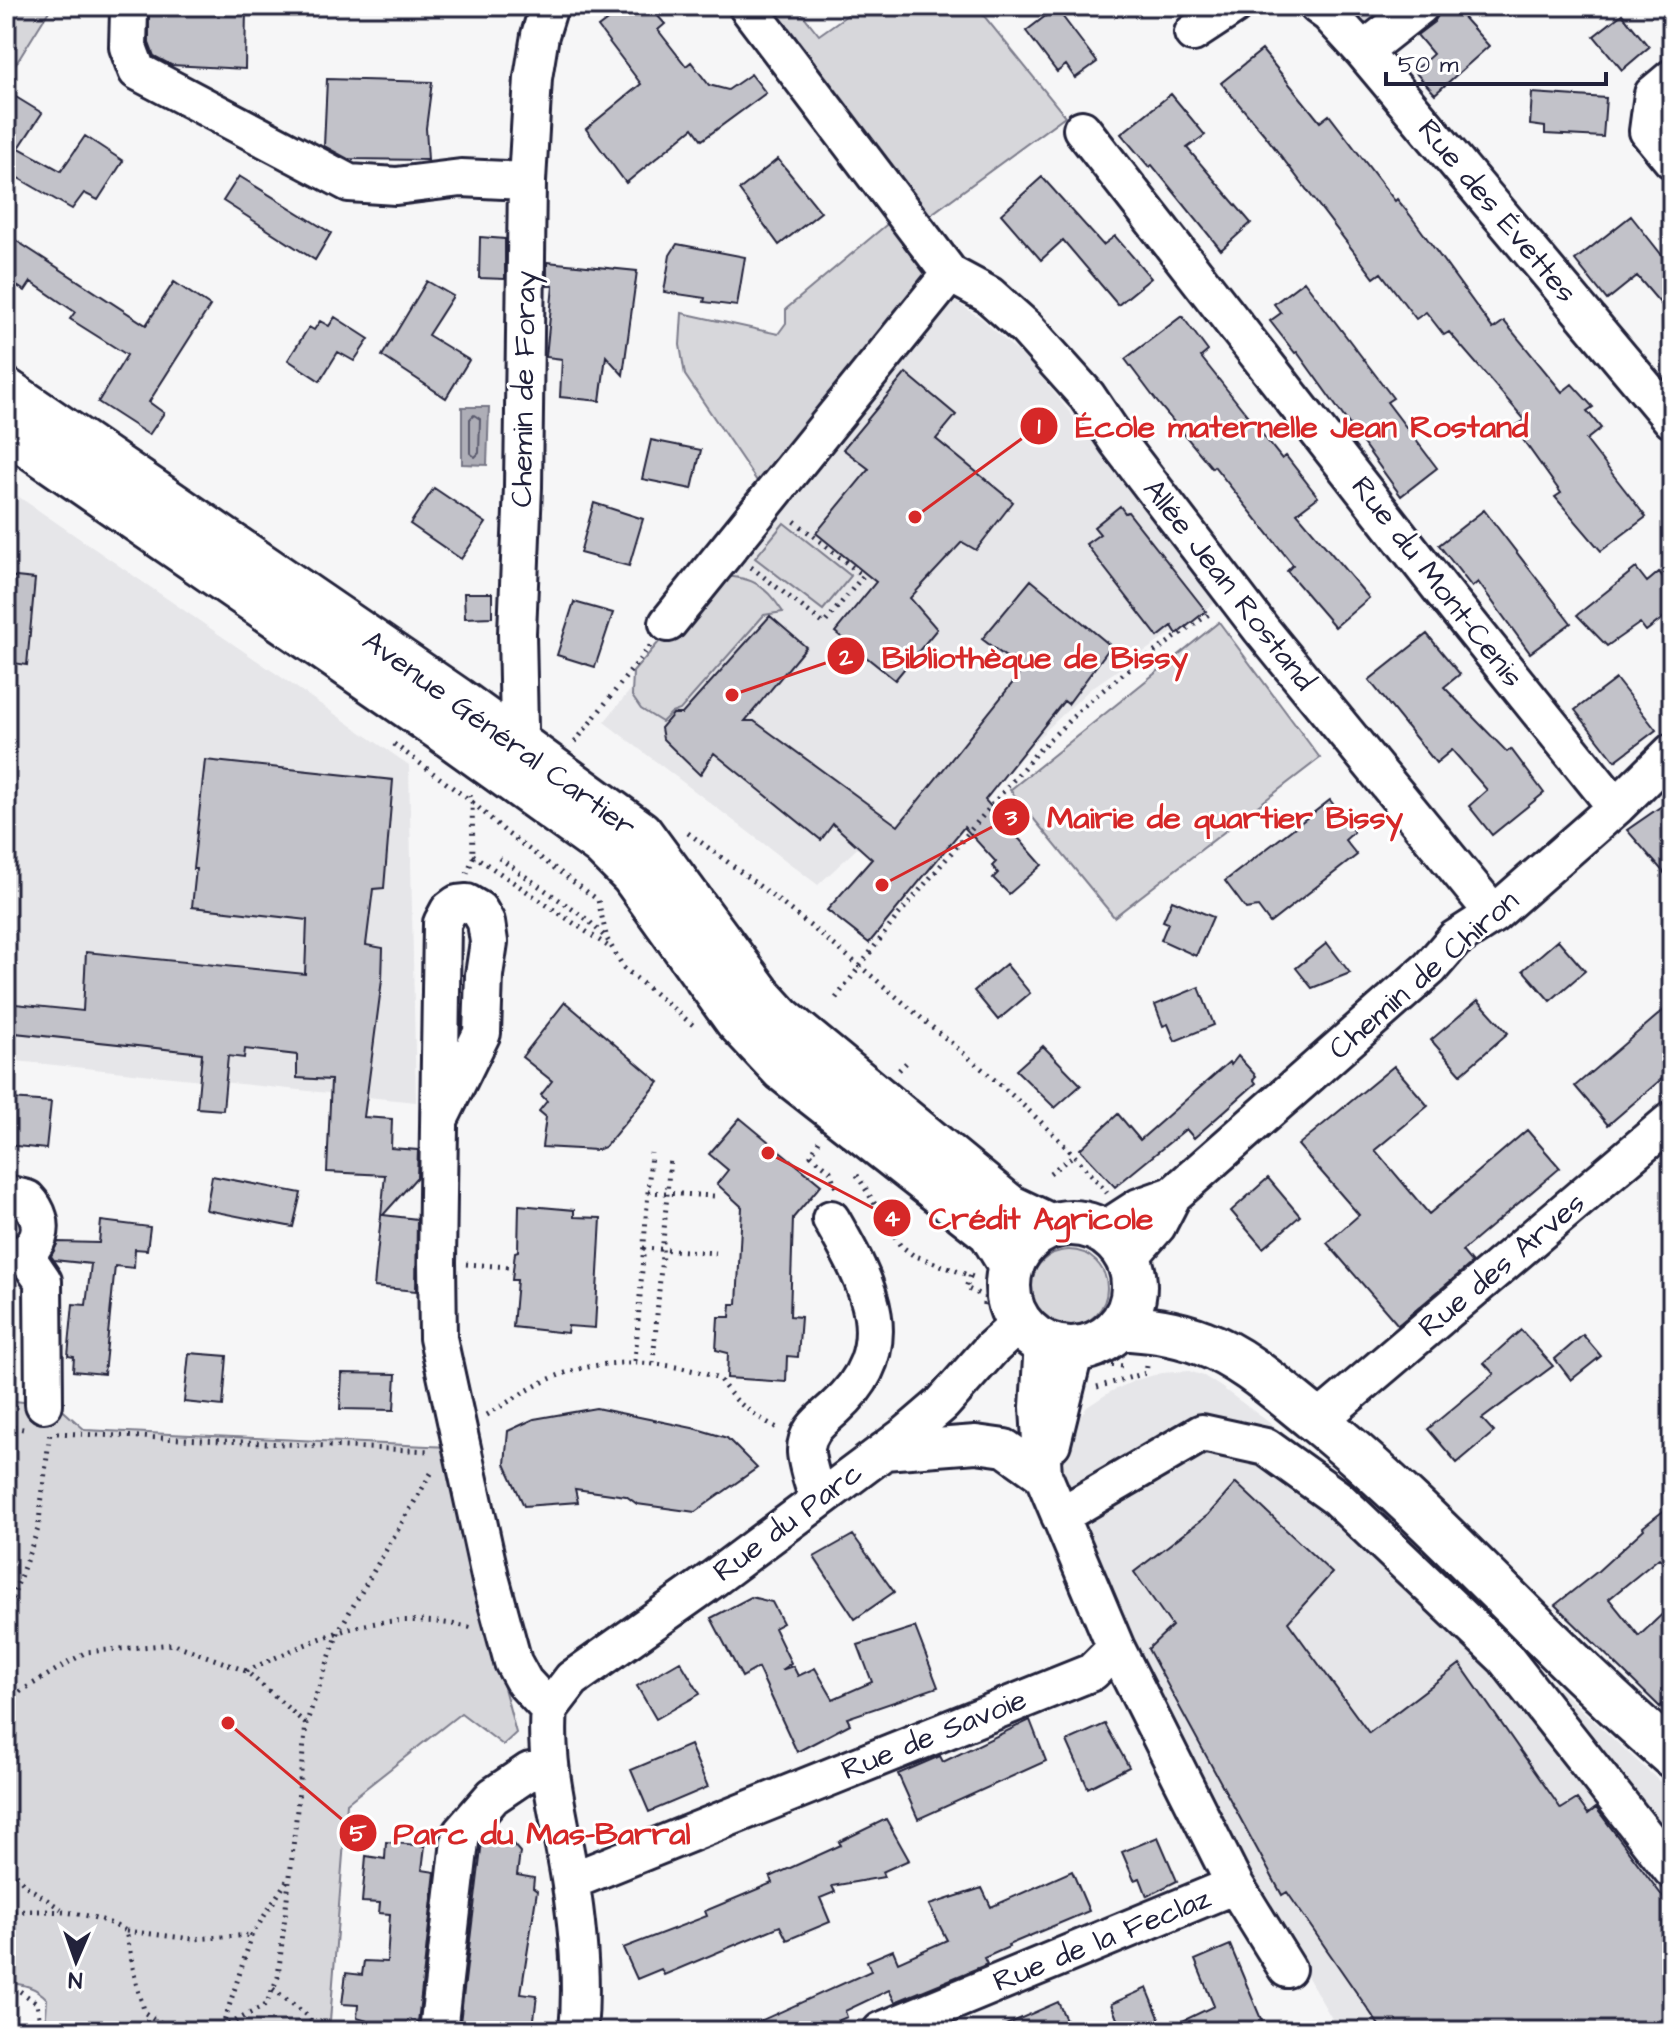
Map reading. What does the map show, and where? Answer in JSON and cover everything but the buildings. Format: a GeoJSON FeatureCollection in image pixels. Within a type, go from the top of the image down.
{"type":"FeatureCollection","features":[{"type":"Feature","properties":{"kind":"main road","name":"Avenue Général Cartier"},"geometry":{"type":"LineString","coordinates":[[6,391],[457,700],[491,769]]}},
{"type":"Feature","properties":{"kind":"main road","name":"Avenue Général Cartier"},"geometry":{"type":"LineString","coordinates":[[6,429],[491,769],[542,783],[640,833],[737,1020],[783,1069],[991,1232],[1038,1328]]}},
{"type":"Feature","properties":{"kind":"main road","name":"Avenue Général Cartier"},"geometry":{"type":"LineString","coordinates":[[656,865],[781,1019],[1009,1207],[1049,1226]]}},
{"type":"Feature","properties":{"kind":"main road"},"geometry":{"type":"LineString","coordinates":[[1122,1258],[1133,1300],[1119,1327],[1096,1344],[1038,1328],[1026,1242],[1049,1226],[1083,1224],[1122,1258],[1302,1379],[1386,1464],[1422,1514]]}},
{"type":"Feature","properties":{"kind":"main road"},"geometry":{"type":"LineString","coordinates":[[1119,1327],[1161,1330],[1214,1348],[1242,1363],[1277,1389],[1422,1514],[1540,1633],[1672,1755]]}},
{"type":"Feature","properties":{"kind":"main road"},"geometry":{"type":"LineString","coordinates":[[1214,1348],[1241,1349],[1322,1411],[1340,1417]]}},
{"type":"Feature","properties":{"kind":"street","name":"Chemin de Foray"},"geometry":{"type":"LineString","coordinates":[[491,769],[519,728],[517,633],[523,487],[527,181],[533,78],[540,35],[549,6]]}},
{"type":"Feature","properties":{"kind":"street","name":"Allée Jean Rostand"},"geometry":{"type":"LineString","coordinates":[[747,6],[950,274],[989,295],[1026,328],[1087,396],[1234,595],[1494,914]]}},
{"type":"Feature","properties":{"kind":"street"},"geometry":{"type":"LineString","coordinates":[[1193,33],[1234,6]]}},
{"type":"Feature","properties":{"kind":"street","name":"Rue des Évettes"},"geometry":{"type":"LineString","coordinates":[[1318,6],[1363,51],[1672,420]]}},
{"type":"Feature","properties":{"kind":"street"},"geometry":{"type":"LineString","coordinates":[[1363,51],[1420,6]]}},
{"type":"Feature","properties":{"kind":"street"},"geometry":{"type":"LineString","coordinates":[[129,11],[128,47],[137,71],[349,183],[396,186],[461,178],[527,181]]}},
{"type":"Feature","properties":{"kind":"street"},"geometry":{"type":"LineString","coordinates":[[1672,78],[1653,94],[1648,131],[1672,160]]}},
{"type":"Feature","properties":{"kind":"street","name":"Rue du Mont-Cenis"},"geometry":{"type":"LineString","coordinates":[[1082,129],[1440,588],[1616,807]]}},
{"type":"Feature","properties":{"kind":"street"},"geometry":{"type":"LineString","coordinates":[[668,623],[950,274]]}},
{"type":"Feature","properties":{"kind":"street","name":"Chemin de Chiron"},"geometry":{"type":"LineString","coordinates":[[1122,1258],[1157,1226],[1173,1195],[1430,968],[1455,939],[1494,914],[1616,807],[1672,752]]}},
{"type":"Feature","properties":{"kind":"street"},"geometry":{"type":"LineString","coordinates":[[441,1116],[482,1033],[484,975],[489,942],[486,922],[479,910],[467,903],[457,904],[449,910],[442,923],[438,1338],[455,1444],[513,1662],[524,1682],[549,1709],[550,1770],[571,1881],[579,1957],[578,2031]]}},
{"type":"Feature","properties":{"kind":"street","name":"Rue des Arves"},"geometry":{"type":"LineString","coordinates":[[1340,1417],[1672,1120]]}},
{"type":"Feature","properties":{"kind":"street"},"geometry":{"type":"LineString","coordinates":[[6,1194],[27,1199],[40,1217],[39,1238],[15,1255],[43,1281],[44,1404]]}},
{"type":"Feature","properties":{"kind":"street","name":"Chemin de Chiron"},"geometry":{"type":"LineString","coordinates":[[1122,1258],[1139,1207],[1173,1195]]}},
{"type":"Feature","properties":{"kind":"street"},"geometry":{"type":"LineString","coordinates":[[818,1500],[807,1447],[814,1426],[838,1406],[861,1379],[873,1348],[875,1316],[868,1294],[831,1219]]}},
{"type":"Feature","properties":{"kind":"street"},"geometry":{"type":"LineString","coordinates":[[1038,1328],[1043,1475],[1116,1648]]}},
{"type":"Feature","properties":{"kind":"street"},"geometry":{"type":"LineString","coordinates":[[1038,1328],[1043,1475]]}},
{"type":"Feature","properties":{"kind":"street","name":"Rue du Parc"},"geometry":{"type":"LineString","coordinates":[[549,1709],[572,1679],[884,1451],[942,1404],[991,1349],[1038,1328]]}},
{"type":"Feature","properties":{"kind":"street"},"geometry":{"type":"LineString","coordinates":[[1060,1516],[1202,1433],[1266,1447],[1337,1498],[1505,1658],[1672,1870]]}},
{"type":"Feature","properties":{"kind":"street"},"geometry":{"type":"LineString","coordinates":[[884,1451],[976,1444],[1005,1448],[1043,1475]]}},
{"type":"Feature","properties":{"kind":"street","name":"Rue de Savoie"},"geometry":{"type":"LineString","coordinates":[[571,1881],[1092,1672],[1116,1648]]}},
{"type":"Feature","properties":{"kind":"street","name":"Rue de la Feclaz"},"geometry":{"type":"LineString","coordinates":[[1116,1648],[1235,1885],[1287,1969]]}},
{"type":"Feature","properties":{"kind":"street"},"geometry":{"type":"LineString","coordinates":[[438,2031],[461,1833],[493,1796],[530,1771],[550,1770]]}},
{"type":"Feature","properties":{"kind":"street","name":"Rue de la Feclaz"},"geometry":{"type":"LineString","coordinates":[[881,2031],[1235,1885]]}},
{"type":"Feature","properties":{"kind":"path"},"geometry":{"type":"LineString","coordinates":[[728,550],[824,624],[863,576],[768,499]]}},
{"type":"Feature","properties":{"kind":"path"},"geometry":{"type":"LineString","coordinates":[[836,998],[896,918],[1037,752],[1086,704],[1123,674],[1174,641],[1234,595]]}},
{"type":"Feature","properties":{"kind":"path"},"geometry":{"type":"LineString","coordinates":[[542,783],[668,623]]}},
{"type":"Feature","properties":{"kind":"path"},"geometry":{"type":"LineString","coordinates":[[467,873],[491,769]]}},
{"type":"Feature","properties":{"kind":"path"},"geometry":{"type":"LineString","coordinates":[[473,855],[613,950]]}},
{"type":"Feature","properties":{"kind":"path"},"geometry":{"type":"LineString","coordinates":[[499,858],[588,920],[607,939]]}},
{"type":"Feature","properties":{"kind":"path"},"geometry":{"type":"LineString","coordinates":[[656,865],[861,966],[1038,1117],[1113,1201],[1139,1207]]}},
{"type":"Feature","properties":{"kind":"path"},"geometry":{"type":"LineString","coordinates":[[825,1134],[811,1155],[830,1171],[836,1183],[838,1197],[831,1219]]}},
{"type":"Feature","properties":{"kind":"path"},"geometry":{"type":"LineString","coordinates":[[635,1361],[651,1153]]}},
{"type":"Feature","properties":{"kind":"path"},"geometry":{"type":"LineString","coordinates":[[1050,1173],[1074,1155]]}},
{"type":"Feature","properties":{"kind":"path"},"geometry":{"type":"LineString","coordinates":[[653,1363],[670,1158]]}},
{"type":"Feature","properties":{"kind":"path"},"geometry":{"type":"LineString","coordinates":[[855,1173],[900,1245],[913,1255],[978,1279],[1038,1328],[1096,1388],[1146,1373],[1148,1364]]}},
{"type":"Feature","properties":{"kind":"path"},"geometry":{"type":"LineString","coordinates":[[648,1192],[714,1196]]}},
{"type":"Feature","properties":{"kind":"path"},"geometry":{"type":"LineString","coordinates":[[643,1248],[716,1253]]}},
{"type":"Feature","properties":{"kind":"path"},"geometry":{"type":"LineString","coordinates":[[126,1931],[145,2013],[169,2028],[222,2028],[266,2005],[278,1977],[306,1724],[339,1630],[455,1444],[544,1381],[581,1369],[635,1361],[692,1369],[719,1378],[742,1406],[807,1447]]}},
{"type":"Feature","properties":{"kind":"path"},"geometry":{"type":"LineString","coordinates":[[6,1679],[12,1599],[38,1529],[50,1433],[455,1444]]}},
{"type":"Feature","properties":{"kind":"path"},"geometry":{"type":"LineString","coordinates":[[246,1671],[339,1630],[378,1621],[430,1620],[489,1631],[504,1625]]}},
{"type":"Feature","properties":{"kind":"path"},"geometry":{"type":"LineString","coordinates":[[6,1700],[86,1652],[174,1644],[246,1671],[306,1724]]}},
{"type":"Feature","properties":{"kind":"path"},"geometry":{"type":"LineString","coordinates":[[6,1862],[26,1886],[62,1910]]}},
{"type":"Feature","properties":{"kind":"path"},"geometry":{"type":"LineString","coordinates":[[222,2028],[252,1935],[290,1876]]}},
{"type":"Feature","properties":{"kind":"path"},"geometry":{"type":"LineString","coordinates":[[6,1912],[62,1910],[109,1921],[126,1931],[193,1939],[252,1935]]}},
{"type":"Feature","properties":{"kind":"path"},"geometry":{"type":"LineString","coordinates":[[6,1985],[11,1985],[37,2003],[41,2031]]}},
{"type":"Feature","properties":{"kind":"path"},"geometry":{"type":"LineString","coordinates":[[273,1989],[307,2015],[319,2031]]}},
{"type":"Feature","properties":{"kind":"shaded area"},"geometry":{"type":"Polygon","coordinates":[[[6,6],[52,6],[6,80],[6,6]]]}},
{"type":"Feature","properties":{"kind":"shaded area"},"geometry":{"type":"Polygon","coordinates":[[[764,6],[796,6],[819,35],[860,6],[976,6],[1065,116],[926,218],[764,6]]]}},
{"type":"Feature","properties":{"kind":"shaded area"},"geometry":{"type":"Polygon","coordinates":[[[1337,6],[1406,6],[1364,40],[1337,6]]]}},
{"type":"Feature","properties":{"kind":"shaded area"},"geometry":{"type":"Polygon","coordinates":[[[898,215],[927,266],[927,277],[761,487],[685,375],[680,345],[682,313],[778,334],[786,323],[786,309],[898,215]]]}},
{"type":"Feature","properties":{"kind":"shaded area"},"geometry":{"type":"Polygon","coordinates":[[[953,300],[982,319],[1032,365],[1219,600],[1090,689],[1040,736],[934,857],[883,824],[818,885],[604,722],[953,300]]]}},
{"type":"Feature","properties":{"kind":"shaded area"},"geometry":{"type":"Polygon","coordinates":[[[6,488],[409,765],[416,1102],[6,1060],[6,488]]]}},
{"type":"Feature","properties":{"kind":"shaded area"},"geometry":{"type":"Polygon","coordinates":[[[784,523],[851,576],[823,610],[755,558],[784,523]]]}},
{"type":"Feature","properties":{"kind":"shaded area"},"geometry":{"type":"Polygon","coordinates":[[[716,576],[755,583],[769,594],[783,612],[764,615],[680,710],[671,713],[662,722],[641,709],[632,696],[633,672],[716,576]]]}},
{"type":"Feature","properties":{"kind":"shaded area"},"geometry":{"type":"Polygon","coordinates":[[[1219,622],[1320,758],[1114,917],[1010,790],[1219,622]]]}},
{"type":"Feature","properties":{"kind":"shaded area"},"geometry":{"type":"Polygon","coordinates":[[[1062,1250],[1076,1250],[1090,1256],[1101,1267],[1107,1288],[1104,1303],[1096,1315],[1076,1326],[1062,1326],[1048,1320],[1037,1309],[1031,1295],[1031,1281],[1037,1267],[1048,1256],[1062,1250]]]}},
{"type":"Feature","properties":{"kind":"shaded area"},"geometry":{"type":"Polygon","coordinates":[[[1189,1371],[1221,1387],[1312,1454],[1404,1536],[1558,1688],[1672,1793],[1672,2031],[1339,2031],[1170,1739],[1058,1484],[1075,1425],[1087,1407],[1136,1380],[1162,1373],[1189,1371]]]}},
{"type":"Feature","properties":{"kind":"shaded area"},"geometry":{"type":"Polygon","coordinates":[[[6,1400],[58,1406],[85,1430],[449,1447],[489,1631],[516,1733],[503,1745],[461,1713],[347,1803],[330,2021],[325,2031],[45,2031],[47,1999],[28,1986],[6,1983],[6,1400]]]}},
{"type":"Feature","properties":{"kind":"water"},"geometry":{"type":"Polygon","coordinates":[[[462,407],[489,407],[487,465],[462,464],[462,407]]]}},
{"type":"Feature","properties":{"kind":"place","name":"École maternelle Jean Rostand"},"geometry":{"type":"Point","coordinates":[915,517]}},
{"type":"Feature","properties":{"kind":"place","name":"Bibliothèque de Bissy"},"geometry":{"type":"Point","coordinates":[732,695]}},
{"type":"Feature","properties":{"kind":"place","name":"Mairie de quartier Bissy"},"geometry":{"type":"Point","coordinates":[882,885]}},
{"type":"Feature","properties":{"kind":"place","name":"Crédit Agricole"},"geometry":{"type":"Point","coordinates":[768,1153]}},
{"type":"Feature","properties":{"kind":"place","name":"Parc du Mas-Barral"},"geometry":{"type":"Point","coordinates":[228,1723]}}]}
